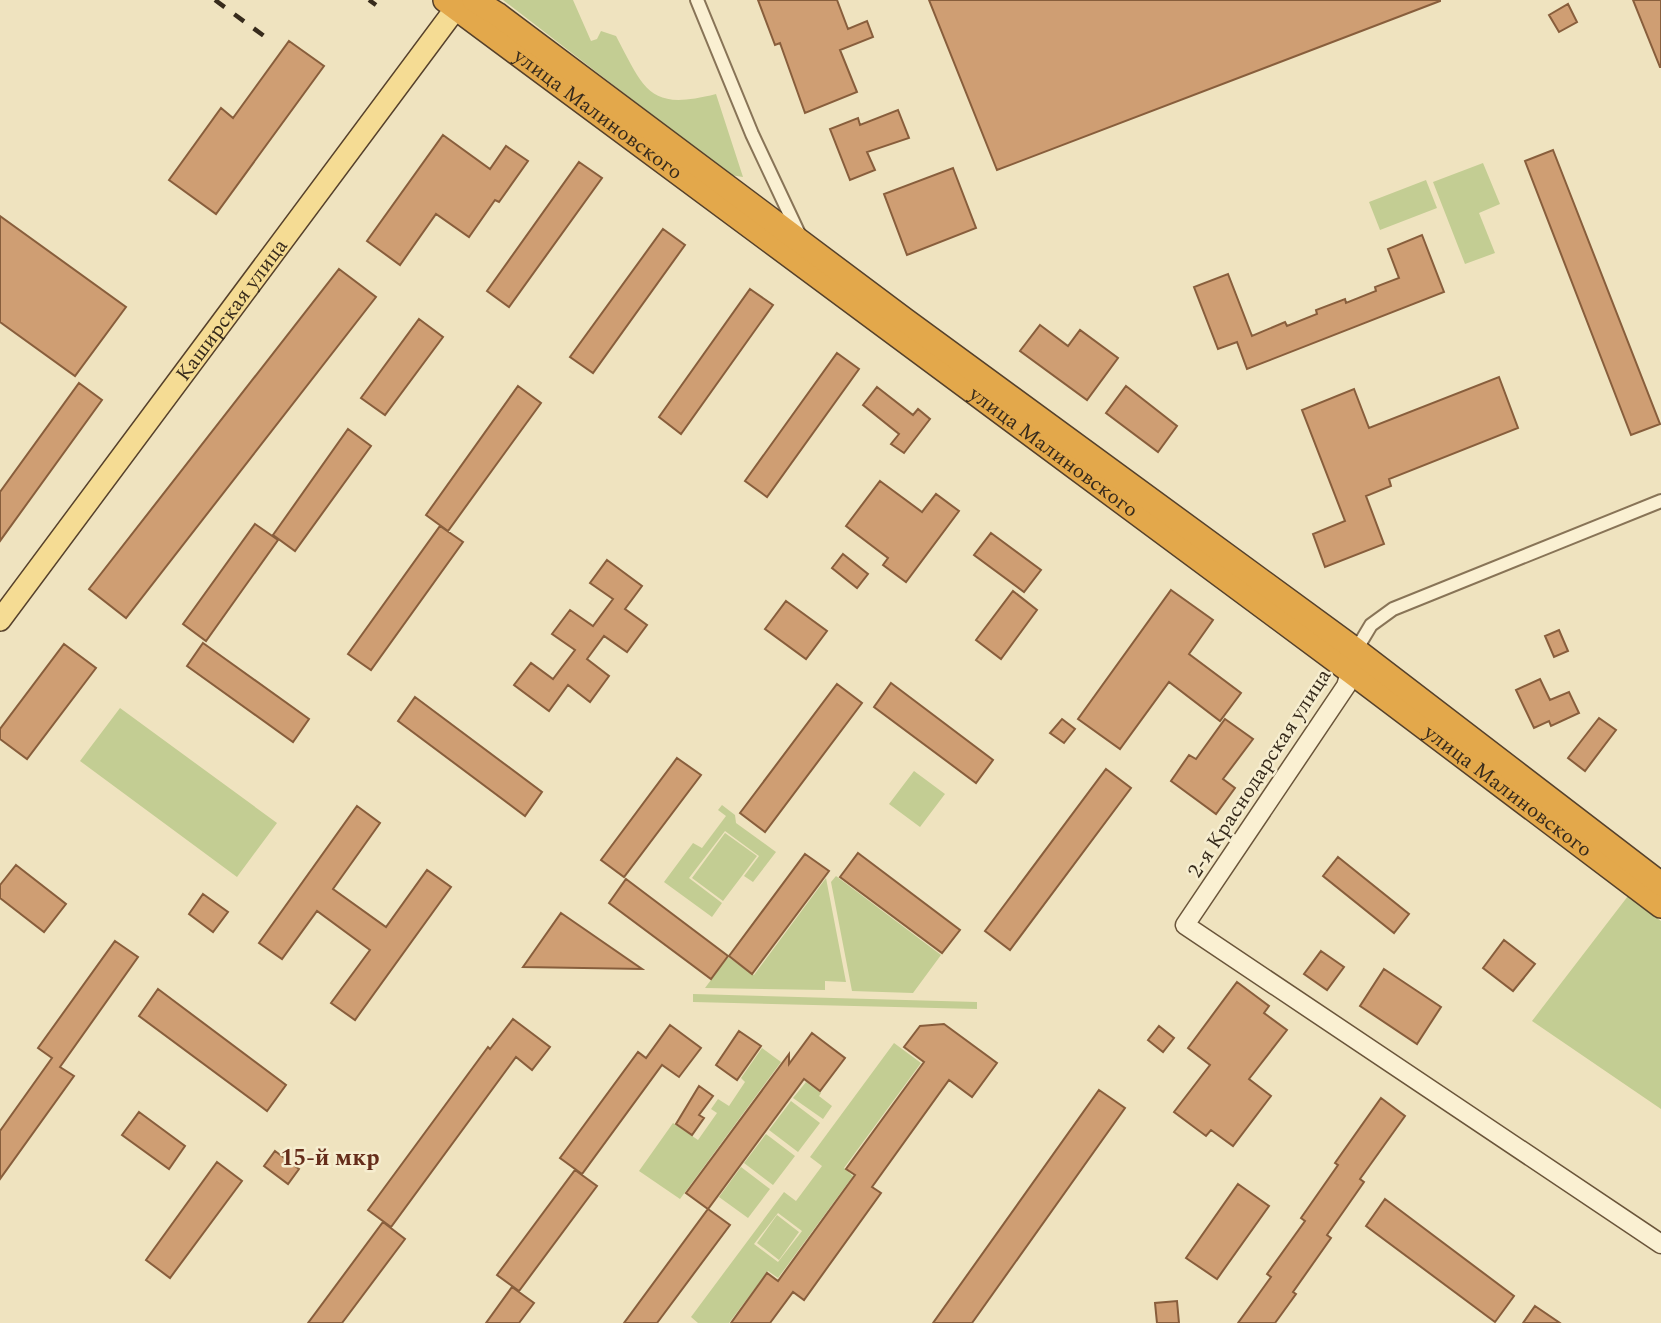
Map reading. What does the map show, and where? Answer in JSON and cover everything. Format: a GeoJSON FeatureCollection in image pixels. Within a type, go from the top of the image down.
{"type":"FeatureCollection","features":[{"type":"Feature","properties":{"kind":"highway","name":"улица Малиновского"},"geometry":{"type":"LineString","coordinates":[[459,2],[497,14],[803,244],[1354,661],[1661,906]]}},
{"type":"Feature","properties":{"kind":"highway","name":"улица Малиновского"},"geometry":{"type":"LineString","coordinates":[[459,2],[1661,884]]}},
{"type":"Feature","properties":{"kind":"main road","name":"Каширская улица"},"geometry":{"type":"LineString","coordinates":[[0,620],[459,2]]}},
{"type":"Feature","properties":{"kind":"street"},"geometry":{"type":"LineString","coordinates":[[697,0],[752,134],[803,244]]}},
{"type":"Feature","properties":{"kind":"street","name":"2-я Краснодарская улица"},"geometry":{"type":"LineString","coordinates":[[1661,501],[1393,609],[1371,625],[1346,686],[1185,925],[1661,1244]]}},
{"type":"Feature","properties":{"kind":"green space"},"geometry":{"type":"Polygon","coordinates":[[[503,0],[573,0],[591,41],[597,39],[601,31],[616,36],[634,71],[652,92],[663,98],[676,100],[716,94],[743,177],[730,175],[503,0]]]}},
{"type":"Feature","properties":{"kind":"green space"},"geometry":{"type":"Polygon","coordinates":[[[1483,163],[1500,204],[1479,213],[1495,253],[1465,264],[1433,182],[1483,163]]]}},
{"type":"Feature","properties":{"kind":"green space"},"geometry":{"type":"Polygon","coordinates":[[[1426,180],[1437,208],[1380,230],[1369,202],[1426,180]]]}},
{"type":"Feature","properties":{"kind":"green space"},"geometry":{"type":"Polygon","coordinates":[[[120,708],[277,823],[237,877],[80,761],[120,708]]]}},
{"type":"Feature","properties":{"kind":"green space"},"geometry":{"type":"Polygon","coordinates":[[[914,771],[945,794],[920,827],[889,804],[914,771]]]}},
{"type":"Feature","properties":{"kind":"green space"},"geometry":{"type":"Polygon","coordinates":[[[722,805],[735,815],[736,823],[776,852],[753,882],[744,876],[759,856],[725,831],[689,878],[722,903],[712,917],[664,882],[693,843],[702,848],[726,816],[718,810],[722,805]]]}},
{"type":"Feature","properties":{"kind":"green space"},"geometry":{"type":"Polygon","coordinates":[[[725,833],[757,856],[723,901],[692,878],[725,833]]]}},
{"type":"Feature","properties":{"kind":"green space"},"geometry":{"type":"Polygon","coordinates":[[[836,876],[941,955],[913,993],[852,991],[831,882],[836,876]]]}},
{"type":"Feature","properties":{"kind":"green space"},"geometry":{"type":"Polygon","coordinates":[[[826,878],[846,982],[825,981],[825,990],[705,988],[728,957],[754,975],[826,878]]]}},
{"type":"Feature","properties":{"kind":"green space"},"geometry":{"type":"Polygon","coordinates":[[[1628,896],[1661,921],[1661,1109],[1532,1021],[1628,896]]]}},
{"type":"Feature","properties":{"kind":"green space"},"geometry":{"type":"Polygon","coordinates":[[[693,994],[977,1002],[977,1009],[693,1002],[693,994]]]}},
{"type":"Feature","properties":{"kind":"green space"},"geometry":{"type":"Polygon","coordinates":[[[894,1043],[921,1063],[844,1168],[853,1176],[778,1278],[768,1271],[729,1323],[698,1323],[691,1317],[784,1192],[796,1201],[822,1166],[810,1157],[894,1043]],[[778,1213],[754,1244],[778,1262],[802,1231],[778,1213]]]}},
{"type":"Feature","properties":{"kind":"green space"},"geometry":{"type":"Polygon","coordinates":[[[762,1048],[781,1062],[680,1199],[639,1171],[673,1123],[698,1140],[717,1113],[711,1109],[718,1099],[729,1106],[745,1082],[741,1078],[762,1048]]]}},
{"type":"Feature","properties":{"kind":"green space"},"geometry":{"type":"Polygon","coordinates":[[[806,1082],[832,1106],[823,1119],[793,1098],[806,1082]]]}},
{"type":"Feature","properties":{"kind":"green space"},"geometry":{"type":"Polygon","coordinates":[[[791,1101],[820,1123],[798,1152],[769,1130],[791,1101]]]}},
{"type":"Feature","properties":{"kind":"green space"},"geometry":{"type":"Polygon","coordinates":[[[766,1134],[795,1156],[773,1185],[744,1163],[766,1134]]]}},
{"type":"Feature","properties":{"kind":"green space"},"geometry":{"type":"Polygon","coordinates":[[[741,1167],[770,1189],[748,1218],[719,1197],[741,1167]]]}},
{"type":"Feature","properties":{"kind":"green space"},"geometry":{"type":"Polygon","coordinates":[[[777,1215],[799,1232],[779,1260],[757,1243],[777,1215]]]}},
{"type":"Feature","properties":{"kind":"building"},"geometry":{"type":"Polygon","coordinates":[[[758,0],[837,0],[848,29],[867,21],[873,37],[840,50],[857,92],[805,113],[780,43],[775,45],[758,0]]]}},
{"type":"Feature","properties":{"kind":"building"},"geometry":{"type":"Polygon","coordinates":[[[929,0],[1440,0],[1440,1],[997,170],[929,0]]]}},
{"type":"Feature","properties":{"kind":"building"},"geometry":{"type":"Polygon","coordinates":[[[1633,0],[1661,0],[1661,67],[1660,67],[1633,0]]]}},
{"type":"Feature","properties":{"kind":"building"},"geometry":{"type":"Polygon","coordinates":[[[1568,4],[1577,22],[1559,32],[1549,15],[1568,4]]]}},
{"type":"Feature","properties":{"kind":"building"},"geometry":{"type":"Polygon","coordinates":[[[289,41],[324,66],[216,214],[169,180],[221,108],[233,118],[289,41]]]}},
{"type":"Feature","properties":{"kind":"building"},"geometry":{"type":"Polygon","coordinates":[[[898,110],[909,138],[867,152],[875,170],[850,180],[830,129],[858,118],[860,125],[898,110]]]}},
{"type":"Feature","properties":{"kind":"building"},"geometry":{"type":"Polygon","coordinates":[[[443,135],[490,169],[506,146],[528,161],[499,202],[495,200],[469,237],[436,214],[400,265],[367,241],[443,135]]]}},
{"type":"Feature","properties":{"kind":"building"},"geometry":{"type":"Polygon","coordinates":[[[1553,150],[1660,424],[1631,435],[1525,161],[1553,150]]]}},
{"type":"Feature","properties":{"kind":"building"},"geometry":{"type":"Polygon","coordinates":[[[579,162],[602,178],[509,307],[487,291],[579,162]]]}},
{"type":"Feature","properties":{"kind":"building"},"geometry":{"type":"Polygon","coordinates":[[[953,168],[976,228],[907,255],[884,194],[953,168]]]}},
{"type":"Feature","properties":{"kind":"building"},"geometry":{"type":"Polygon","coordinates":[[[0,216],[126,307],[75,376],[0,322],[0,216]]]}},
{"type":"Feature","properties":{"kind":"building"},"geometry":{"type":"Polygon","coordinates":[[[663,229],[685,245],[593,373],[570,357],[663,229]]]}},
{"type":"Feature","properties":{"kind":"building"},"geometry":{"type":"Polygon","coordinates":[[[1422,235],[1444,292],[1247,369],[1237,342],[1218,349],[1194,287],[1228,274],[1252,336],[1285,322],[1287,326],[1317,314],[1316,310],[1345,299],[1346,303],[1399,278],[1388,249],[1422,235]]]}},
{"type":"Feature","properties":{"kind":"building"},"geometry":{"type":"Polygon","coordinates":[[[339,269],[376,297],[126,618],[89,589],[339,269]]]}},
{"type":"Feature","properties":{"kind":"building"},"geometry":{"type":"Polygon","coordinates":[[[750,289],[773,305],[681,434],[659,417],[750,289]]]}},
{"type":"Feature","properties":{"kind":"building"},"geometry":{"type":"Polygon","coordinates":[[[419,319],[443,337],[385,415],[361,398],[419,319]]]}},
{"type":"Feature","properties":{"kind":"building"},"geometry":{"type":"Polygon","coordinates":[[[1040,325],[1068,346],[1080,330],[1118,358],[1087,400],[1020,351],[1040,325]]]}},
{"type":"Feature","properties":{"kind":"building"},"geometry":{"type":"Polygon","coordinates":[[[837,353],[859,369],[767,497],[745,481],[837,353]]]}},
{"type":"Feature","properties":{"kind":"building"},"geometry":{"type":"Polygon","coordinates":[[[1499,377],[1518,428],[1389,479],[1391,486],[1366,496],[1384,544],[1325,567],[1313,534],[1345,521],[1302,410],[1354,389],[1369,428],[1499,377]]]}},
{"type":"Feature","properties":{"kind":"building"},"geometry":{"type":"Polygon","coordinates":[[[79,383],[102,400],[0,541],[0,492],[79,383]]]}},
{"type":"Feature","properties":{"kind":"building"},"geometry":{"type":"Polygon","coordinates":[[[518,386],[541,403],[448,531],[426,515],[518,386]]]}},
{"type":"Feature","properties":{"kind":"building"},"geometry":{"type":"Polygon","coordinates":[[[1126,386],[1177,426],[1158,452],[1106,413],[1126,386]]]}},
{"type":"Feature","properties":{"kind":"building"},"geometry":{"type":"Polygon","coordinates":[[[877,387],[913,415],[918,409],[930,419],[904,453],[891,444],[899,434],[863,405],[877,387]]]}},
{"type":"Feature","properties":{"kind":"building"},"geometry":{"type":"Polygon","coordinates":[[[348,429],[371,446],[295,551],[273,535],[348,429]]]}},
{"type":"Feature","properties":{"kind":"building"},"geometry":{"type":"Polygon","coordinates":[[[880,481],[922,512],[936,494],[959,511],[906,582],[883,565],[888,558],[846,526],[880,481]]]}},
{"type":"Feature","properties":{"kind":"building"},"geometry":{"type":"Polygon","coordinates":[[[255,524],[278,540],[206,641],[183,624],[255,524]]]}},
{"type":"Feature","properties":{"kind":"building"},"geometry":{"type":"Polygon","coordinates":[[[440,526],[463,542],[371,670],[348,654],[440,526]]]}},
{"type":"Feature","properties":{"kind":"building"},"geometry":{"type":"Polygon","coordinates":[[[991,533],[1041,570],[1024,592],[974,555],[991,533]]]}},
{"type":"Feature","properties":{"kind":"building"},"geometry":{"type":"Polygon","coordinates":[[[843,554],[868,574],[857,588],[832,568],[843,554]]]}},
{"type":"Feature","properties":{"kind":"building"},"geometry":{"type":"Polygon","coordinates":[[[607,560],[642,586],[625,609],[647,625],[627,652],[604,636],[587,659],[609,676],[590,702],[568,685],[549,711],[514,685],[531,663],[553,679],[575,650],[552,634],[570,610],[593,626],[613,599],[590,583],[607,560]]]}},
{"type":"Feature","properties":{"kind":"building"},"geometry":{"type":"Polygon","coordinates":[[[1171,590],[1213,620],[1189,654],[1241,693],[1220,721],[1169,682],[1120,749],[1078,719],[1171,590]]]}},
{"type":"Feature","properties":{"kind":"building"},"geometry":{"type":"Polygon","coordinates":[[[1013,591],[1037,610],[1001,659],[976,640],[1013,591]]]}},
{"type":"Feature","properties":{"kind":"building"},"geometry":{"type":"Polygon","coordinates":[[[786,601],[827,631],[806,659],[765,629],[786,601]]]}},
{"type":"Feature","properties":{"kind":"building"},"geometry":{"type":"Polygon","coordinates":[[[1559,630],[1568,651],[1554,657],[1545,636],[1559,630]]]}},
{"type":"Feature","properties":{"kind":"building"},"geometry":{"type":"Polygon","coordinates":[[[203,643],[309,719],[293,742],[187,666],[203,643]]]}},
{"type":"Feature","properties":{"kind":"building"},"geometry":{"type":"Polygon","coordinates":[[[64,644],[96,668],[27,759],[0,739],[0,729],[64,644]]]}},
{"type":"Feature","properties":{"kind":"building"},"geometry":{"type":"Polygon","coordinates":[[[1540,679],[1550,700],[1569,692],[1579,713],[1551,726],[1549,721],[1534,728],[1516,690],[1540,679]]]}},
{"type":"Feature","properties":{"kind":"building"},"geometry":{"type":"Polygon","coordinates":[[[891,683],[993,760],[976,783],[874,707],[891,683]]]}},
{"type":"Feature","properties":{"kind":"building"},"geometry":{"type":"Polygon","coordinates":[[[837,684],[862,703],[765,832],[740,813],[837,684]]]}},
{"type":"Feature","properties":{"kind":"building"},"geometry":{"type":"Polygon","coordinates":[[[415,697],[542,792],[525,816],[398,721],[415,697]]]}},
{"type":"Feature","properties":{"kind":"building"},"geometry":{"type":"Polygon","coordinates":[[[1599,718],[1616,730],[1585,771],[1568,758],[1599,718]]]}},
{"type":"Feature","properties":{"kind":"building"},"geometry":{"type":"Polygon","coordinates":[[[1062,719],[1075,729],[1064,743],[1050,733],[1062,719]]]}},
{"type":"Feature","properties":{"kind":"building"},"geometry":{"type":"Polygon","coordinates":[[[1225,719],[1253,739],[1223,779],[1235,788],[1216,814],[1171,781],[1189,755],[1196,759],[1225,719]]]}},
{"type":"Feature","properties":{"kind":"building"},"geometry":{"type":"Polygon","coordinates":[[[677,758],[701,775],[624,877],[601,860],[677,758]]]}},
{"type":"Feature","properties":{"kind":"building"},"geometry":{"type":"Polygon","coordinates":[[[1106,769],[1131,788],[1010,950],[985,931],[1106,769]]]}},
{"type":"Feature","properties":{"kind":"building"},"geometry":{"type":"Polygon","coordinates":[[[357,806],[380,823],[333,889],[386,927],[427,870],[451,887],[355,1020],[331,1003],[370,950],[317,911],[282,959],[259,943],[357,806]]]}},
{"type":"Feature","properties":{"kind":"building"},"geometry":{"type":"Polygon","coordinates":[[[858,853],[960,930],[942,953],[840,877],[858,853]]]}},
{"type":"Feature","properties":{"kind":"building"},"geometry":{"type":"Polygon","coordinates":[[[805,854],[829,871],[752,974],[729,956],[805,854]]]}},
{"type":"Feature","properties":{"kind":"building"},"geometry":{"type":"Polygon","coordinates":[[[1338,857],[1409,914],[1394,933],[1323,876],[1338,857]]]}},
{"type":"Feature","properties":{"kind":"building"},"geometry":{"type":"Polygon","coordinates":[[[16,865],[66,904],[44,932],[0,898],[0,885],[16,865]]]}},
{"type":"Feature","properties":{"kind":"building"},"geometry":{"type":"Polygon","coordinates":[[[626,879],[728,956],[711,979],[609,903],[626,879]]]}},
{"type":"Feature","properties":{"kind":"building"},"geometry":{"type":"Polygon","coordinates":[[[203,894],[228,912],[213,932],[189,914],[203,894]]]}},
{"type":"Feature","properties":{"kind":"building"},"geometry":{"type":"Polygon","coordinates":[[[561,913],[642,969],[523,967],[561,913]]]}},
{"type":"Feature","properties":{"kind":"building"},"geometry":{"type":"Polygon","coordinates":[[[1504,940],[1535,964],[1513,991],[1483,968],[1504,940]]]}},
{"type":"Feature","properties":{"kind":"building"},"geometry":{"type":"Polygon","coordinates":[[[115,941],[138,957],[60,1067],[74,1076],[0,1179],[0,1131],[52,1058],[38,1048],[115,941]]]}},
{"type":"Feature","properties":{"kind":"building"},"geometry":{"type":"Polygon","coordinates":[[[1321,951],[1344,967],[1327,990],[1304,974],[1321,951]]]}},
{"type":"Feature","properties":{"kind":"building"},"geometry":{"type":"Polygon","coordinates":[[[1384,969],[1441,1007],[1417,1044],[1360,1006],[1384,969]]]}},
{"type":"Feature","properties":{"kind":"building"},"geometry":{"type":"Polygon","coordinates":[[[1237,982],[1269,1006],[1264,1013],[1287,1030],[1249,1079],[1271,1096],[1233,1146],[1211,1130],[1206,1136],[1174,1112],[1210,1065],[1188,1048],[1237,982]]]}},
{"type":"Feature","properties":{"kind":"building"},"geometry":{"type":"Polygon","coordinates":[[[158,989],[286,1085],[267,1111],[139,1016],[158,989]]]}},
{"type":"Feature","properties":{"kind":"building"},"geometry":{"type":"Polygon","coordinates":[[[513,1019],[550,1047],[532,1070],[516,1057],[391,1227],[368,1210],[488,1047],[490,1049],[513,1019]]]}},
{"type":"Feature","properties":{"kind":"building"},"geometry":{"type":"Polygon","coordinates":[[[944,1024],[997,1063],[972,1097],[949,1080],[872,1187],[881,1193],[804,1300],[793,1292],[770,1323],[731,1323],[767,1273],[778,1281],[855,1175],[846,1169],[924,1062],[904,1047],[920,1026],[944,1024]]]}},
{"type":"Feature","properties":{"kind":"building"},"geometry":{"type":"Polygon","coordinates":[[[670,1025],[701,1048],[679,1077],[662,1065],[582,1174],[560,1158],[638,1052],[646,1058],[670,1025]]]}},
{"type":"Feature","properties":{"kind":"building"},"geometry":{"type":"Polygon","coordinates":[[[1159,1026],[1174,1038],[1163,1052],[1148,1040],[1159,1026]]]}},
{"type":"Feature","properties":{"kind":"building"},"geometry":{"type":"Polygon","coordinates":[[[739,1031],[761,1046],[737,1080],[716,1065],[739,1031]]]}},
{"type":"Feature","properties":{"kind":"building"},"geometry":{"type":"Polygon","coordinates":[[[812,1033],[845,1058],[820,1091],[804,1079],[708,1209],[686,1193],[789,1054],[789,1064],[812,1033]]]}},
{"type":"Feature","properties":{"kind":"building"},"geometry":{"type":"Polygon","coordinates":[[[699,1086],[713,1096],[699,1115],[704,1118],[692,1135],[676,1124],[699,1086]]]}},
{"type":"Feature","properties":{"kind":"building"},"geometry":{"type":"Polygon","coordinates":[[[1099,1090],[1125,1108],[972,1323],[933,1323],[1099,1090]]]}},
{"type":"Feature","properties":{"kind":"building"},"geometry":{"type":"Polygon","coordinates":[[[1381,1098],[1405,1116],[1360,1179],[1364,1182],[1327,1235],[1331,1238],[1293,1292],[1296,1294],[1275,1323],[1238,1323],[1271,1277],[1267,1274],[1305,1221],[1301,1218],[1338,1165],[1335,1163],[1381,1098]]]}},
{"type":"Feature","properties":{"kind":"building"},"geometry":{"type":"Polygon","coordinates":[[[139,1112],[185,1146],[169,1169],[122,1135],[139,1112]]]}},
{"type":"Feature","properties":{"kind":"building"},"geometry":{"type":"Polygon","coordinates":[[[275,1151],[299,1169],[288,1184],[264,1166],[275,1151]]]}},
{"type":"Feature","properties":{"kind":"building"},"geometry":{"type":"Polygon","coordinates":[[[217,1162],[242,1181],[170,1278],[146,1260],[217,1162]]]}},
{"type":"Feature","properties":{"kind":"building"},"geometry":{"type":"Polygon","coordinates":[[[575,1170],[597,1186],[519,1291],[497,1275],[575,1170]]]}},
{"type":"Feature","properties":{"kind":"building"},"geometry":{"type":"Polygon","coordinates":[[[1238,1184],[1269,1206],[1217,1279],[1186,1258],[1238,1184]]]}},
{"type":"Feature","properties":{"kind":"building"},"geometry":{"type":"Polygon","coordinates":[[[1385,1199],[1514,1296],[1495,1322],[1366,1226],[1385,1199]]]}},
{"type":"Feature","properties":{"kind":"building"},"geometry":{"type":"Polygon","coordinates":[[[708,1209],[730,1225],[657,1323],[624,1323],[708,1209]]]}},
{"type":"Feature","properties":{"kind":"building"},"geometry":{"type":"Polygon","coordinates":[[[383,1222],[405,1239],[342,1323],[308,1323],[383,1222]]]}},
{"type":"Feature","properties":{"kind":"building"},"geometry":{"type":"Polygon","coordinates":[[[512,1287],[534,1303],[519,1323],[486,1323],[512,1287]]]}},
{"type":"Feature","properties":{"kind":"building"},"geometry":{"type":"Polygon","coordinates":[[[1177,1301],[1179,1323],[1157,1323],[1155,1303],[1177,1301]]]}},
{"type":"Feature","properties":{"kind":"building"},"geometry":{"type":"Polygon","coordinates":[[[1535,1306],[1560,1323],[1523,1323],[1535,1306]]]}},
{"type":"Feature","properties":{"kind":"railway"},"geometry":{"type":"LineString","coordinates":[[215,0],[264,36]]}},
{"type":"Feature","properties":{"kind":"railway"},"geometry":{"type":"LineString","coordinates":[[369,0],[376,5]]}},
{"type":"Feature","properties":{"kind":"district","name":"15-й мкр"},"geometry":{"type":"Point","coordinates":[330,1157]}}]}
